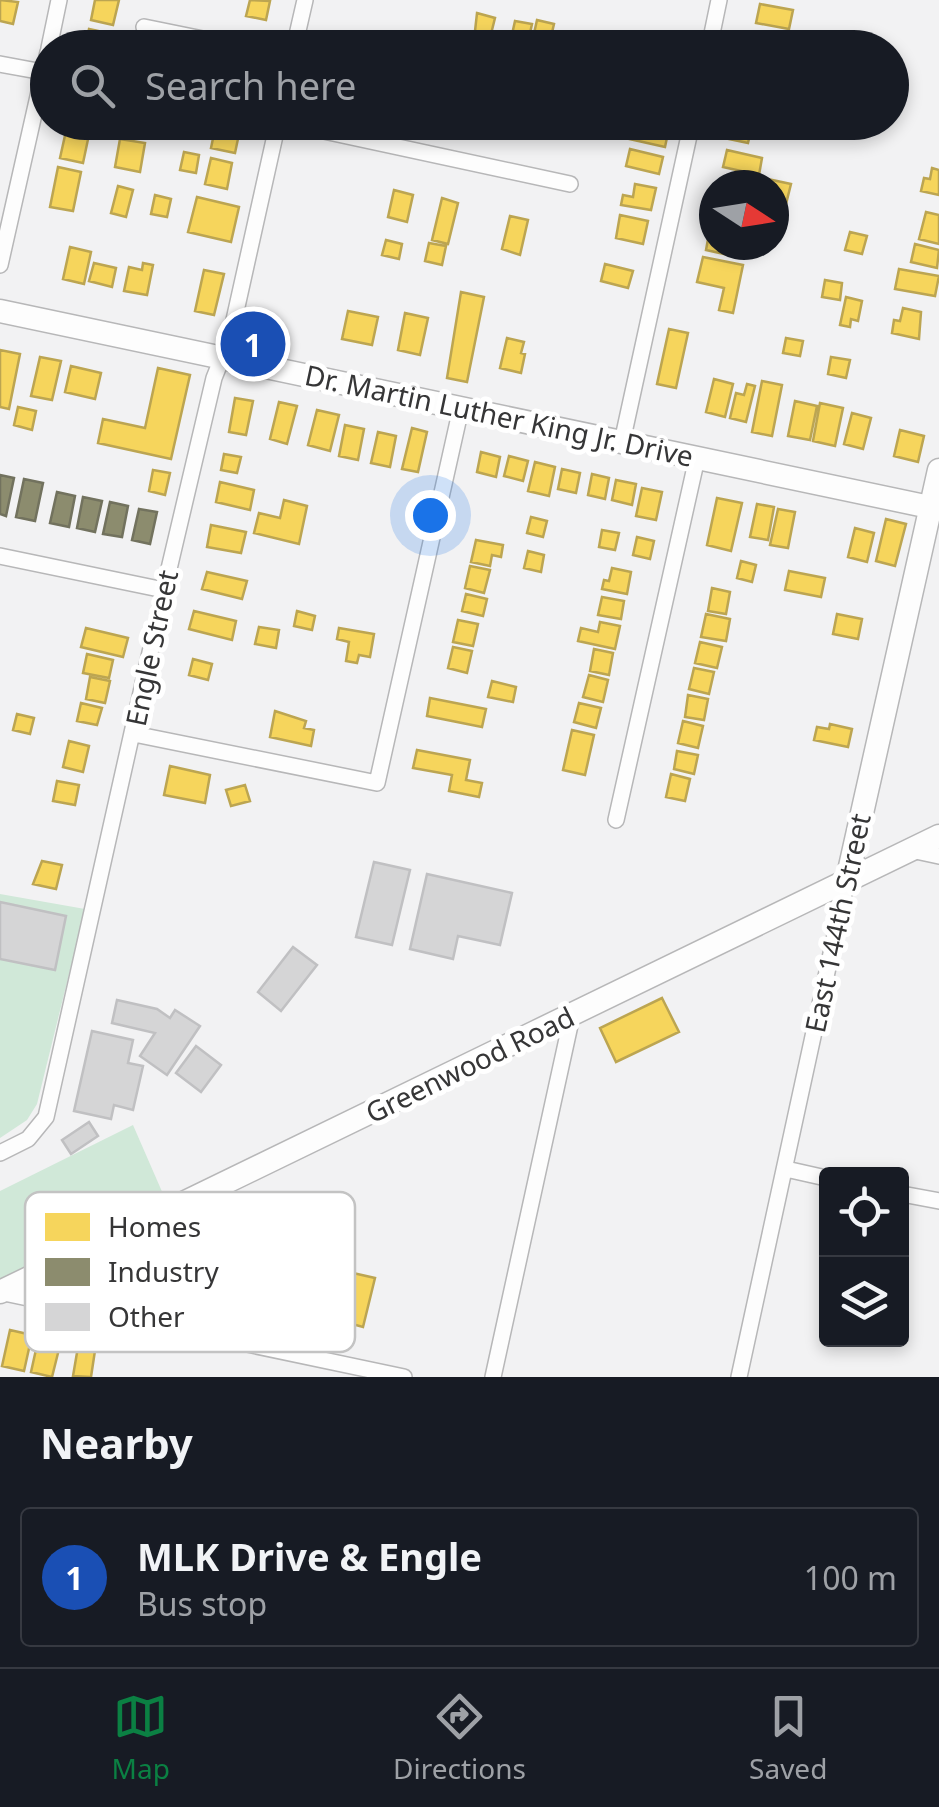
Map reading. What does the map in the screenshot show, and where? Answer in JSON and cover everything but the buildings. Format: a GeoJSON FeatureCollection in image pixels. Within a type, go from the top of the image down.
{"type":"FeatureCollection","features":[{"type":"Feature","properties":{"kind":"street"},"geometry":{"type":"LineString","coordinates":[[52,30],[59,0]]}},
{"type":"Feature","properties":{"kind":"street"},"geometry":{"type":"LineString","coordinates":[[298,30],[304,0]]}},
{"type":"Feature","properties":{"kind":"street"},"geometry":{"type":"LineString","coordinates":[[713,30],[720,0]]}},
{"type":"Feature","properties":{"kind":"street"},"geometry":{"type":"LineString","coordinates":[[144,28],[154,30]]}},
{"type":"Feature","properties":{"kind":"street"},"geometry":{"type":"LineString","coordinates":[[0,64],[30,70]]}},
{"type":"Feature","properties":{"kind":"street"},"geometry":{"type":"LineString","coordinates":[[0,266],[30,131]]}},
{"type":"Feature","properties":{"kind":"street","name":"Engle Street"},"geometry":{"type":"LineString","coordinates":[[0,1152],[28,1139],[46,1117],[164,590],[214,378],[230,338],[276,140]]}},
{"type":"Feature","properties":{"kind":"street"},"geometry":{"type":"LineString","coordinates":[[364,140],[570,184]]}},
{"type":"Feature","properties":{"kind":"street"},"geometry":{"type":"LineString","coordinates":[[622,442],[688,140]]}},
{"type":"Feature","properties":{"kind":"street","name":"Dr. Martin Luther King Jr. Drive"},"geometry":{"type":"LineString","coordinates":[[0,311],[935,508]]}},
{"type":"Feature","properties":{"kind":"street"},"geometry":{"type":"LineString","coordinates":[[134,734],[376,783],[461,408]]}},
{"type":"Feature","properties":{"kind":"street"},"geometry":{"type":"LineString","coordinates":[[616,820],[697,458]]}},
{"type":"Feature","properties":{"kind":"street","name":"East 144th Street"},"geometry":{"type":"LineString","coordinates":[[739,1377],[847,880],[935,508],[939,470]]}},
{"type":"Feature","properties":{"kind":"street"},"geometry":{"type":"LineString","coordinates":[[0,556],[164,590]]}},
{"type":"Feature","properties":{"kind":"street","name":"Greenwood Road"},"geometry":{"type":"LineString","coordinates":[[207,1192],[939,836]]}},
{"type":"Feature","properties":{"kind":"street"},"geometry":{"type":"LineString","coordinates":[[911,850],[939,856]]}},
{"type":"Feature","properties":{"kind":"street"},"geometry":{"type":"LineString","coordinates":[[493,1377],[572,1016]]}},
{"type":"Feature","properties":{"kind":"street"},"geometry":{"type":"LineString","coordinates":[[786,1169],[819,1176]]}},
{"type":"Feature","properties":{"kind":"street"},"geometry":{"type":"LineString","coordinates":[[909,1196],[939,1202]]}},
{"type":"Feature","properties":{"kind":"street","name":"Greenwood Road"},"geometry":{"type":"LineString","coordinates":[[0,1292],[25,1280]]}},
{"type":"Feature","properties":{"kind":"street"},"geometry":{"type":"LineString","coordinates":[[0,1292],[25,1297]]}},
{"type":"Feature","properties":{"kind":"street"},"geometry":{"type":"LineString","coordinates":[[285,1352],[404,1377]]}},
{"type":"Feature","properties":{"kind":"green space"},"geometry":{"type":"Polygon","coordinates":[[[0,894],[85,909],[37,1104],[27,1120],[0,1138],[0,894]]]}},
{"type":"Feature","properties":{"kind":"green space"},"geometry":{"type":"Polygon","coordinates":[[[133,1125],[162,1192],[25,1192],[25,1282],[0,1294],[0,1191],[133,1125]]]}},
{"type":"Feature","properties":{"kind":"place","name":"MLK Drive & Engle"},"geometry":{"type":"Point","coordinates":[253,344]}}]}
